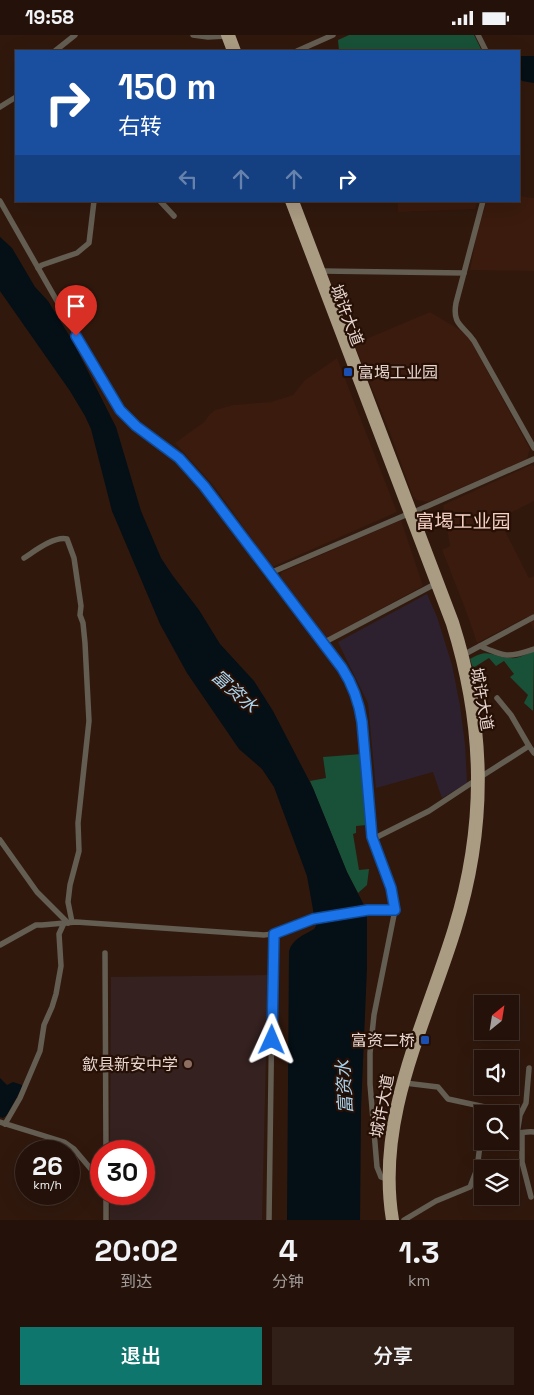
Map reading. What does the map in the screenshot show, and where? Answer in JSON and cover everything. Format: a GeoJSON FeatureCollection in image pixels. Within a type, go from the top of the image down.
{"type":"FeatureCollection","features":[{"type":"Feature","properties":{"kind":"main road"},"geometry":{"type":"LineString","coordinates":[[227,35],[232,50]]}},
{"type":"Feature","properties":{"kind":"main road"},"geometry":{"type":"LineString","coordinates":[[227,35],[236,50]]}},
{"type":"Feature","properties":{"kind":"main road","name":"城许大道"},"geometry":{"type":"LineString","coordinates":[[289,202],[455,622],[465,654],[478,720],[477,847],[468,893],[455,939],[405,1083],[396,1128],[390,1180],[395,1220]]}},
{"type":"Feature","properties":{"kind":"main road","name":"城许大道"},"geometry":{"type":"LineString","coordinates":[[295,202],[411,513],[450,624],[466,682],[479,778],[474,829],[466,878],[452,928],[398,1089],[390,1135],[390,1220]]}},
{"type":"Feature","properties":{"kind":"street"},"geometry":{"type":"LineString","coordinates":[[56,50],[75,35]]}},
{"type":"Feature","properties":{"kind":"street"},"geometry":{"type":"LineString","coordinates":[[193,35],[208,37],[227,35]]}},
{"type":"Feature","properties":{"kind":"street"},"geometry":{"type":"LineString","coordinates":[[299,50],[332,35]]}},
{"type":"Feature","properties":{"kind":"street"},"geometry":{"type":"LineString","coordinates":[[478,35],[486,50]]}},
{"type":"Feature","properties":{"kind":"street"},"geometry":{"type":"LineString","coordinates":[[0,107],[15,98]]}},
{"type":"Feature","properties":{"kind":"street"},"geometry":{"type":"LineString","coordinates":[[0,201],[115,403],[136,426],[173,453],[214,498],[347,675],[358,703],[362,722],[373,839],[391,888],[395,910],[374,1015],[370,1053],[370,1085],[377,1167],[381,1177],[390,1180]]}},
{"type":"Feature","properties":{"kind":"street"},"geometry":{"type":"LineString","coordinates":[[38,268],[77,253],[89,243],[94,202]]}},
{"type":"Feature","properties":{"kind":"street"},"geometry":{"type":"LineString","coordinates":[[161,202],[174,216]]}},
{"type":"Feature","properties":{"kind":"street"},"geometry":{"type":"LineString","coordinates":[[483,202],[455,309],[456,320],[474,341],[534,448]]}},
{"type":"Feature","properties":{"kind":"street"},"geometry":{"type":"LineString","coordinates":[[322,271],[464,273]]}},
{"type":"Feature","properties":{"kind":"street"},"geometry":{"type":"LineString","coordinates":[[270,573],[534,459]]}},
{"type":"Feature","properties":{"kind":"street"},"geometry":{"type":"LineString","coordinates":[[24,558],[54,541],[61,538],[67,539],[74,558],[81,606],[89,721],[78,823],[79,851],[70,885],[68,923],[58,936],[61,966],[56,993],[44,1025],[40,1051],[20,1098],[2,1123],[64,1142],[74,1149],[90,1168]]}},
{"type":"Feature","properties":{"kind":"street"},"geometry":{"type":"LineString","coordinates":[[323,643],[435,584]]}},
{"type":"Feature","properties":{"kind":"street"},"geometry":{"type":"LineString","coordinates":[[465,654],[534,617]]}},
{"type":"Feature","properties":{"kind":"street"},"geometry":{"type":"LineString","coordinates":[[480,646],[512,657],[534,649]]}},
{"type":"Feature","properties":{"kind":"street"},"geometry":{"type":"LineString","coordinates":[[497,697],[511,715],[528,746],[534,753]]}},
{"type":"Feature","properties":{"kind":"street"},"geometry":{"type":"LineString","coordinates":[[373,839],[429,811],[528,746]]}},
{"type":"Feature","properties":{"kind":"street"},"geometry":{"type":"LineString","coordinates":[[0,840],[37,892],[68,923]]}},
{"type":"Feature","properties":{"kind":"street"},"geometry":{"type":"LineString","coordinates":[[0,945],[36,925],[68,923],[253,935],[274,934],[313,919],[368,910],[395,910]]}},
{"type":"Feature","properties":{"kind":"street"},"geometry":{"type":"LineString","coordinates":[[269,1220],[274,934]]}},
{"type":"Feature","properties":{"kind":"street"},"geometry":{"type":"LineString","coordinates":[[105,953],[106,1140]]}},
{"type":"Feature","properties":{"kind":"street"},"geometry":{"type":"LineString","coordinates":[[529,1068],[526,1103],[520,1115],[520,1134],[522,1163],[532,1197]]}},
{"type":"Feature","properties":{"kind":"street"},"geometry":{"type":"LineString","coordinates":[[405,1083],[438,1087],[448,1099],[476,1105]]}},
{"type":"Feature","properties":{"kind":"street"},"geometry":{"type":"LineString","coordinates":[[520,1134],[528,1131],[534,1132]]}},
{"type":"Feature","properties":{"kind":"street"},"geometry":{"type":"LineString","coordinates":[[404,1220],[436,1201],[470,1187],[477,1169],[480,1150]]}},
{"type":"Feature","properties":{"kind":"street"},"geometry":{"type":"LineString","coordinates":[[106,1205],[106,1220]]}},
{"type":"Feature","properties":{"kind":"shaded area"},"geometry":{"type":"Polygon","coordinates":[[[520,196],[534,198],[534,271],[470,270],[478,228],[487,202],[520,202],[520,196]]]}},
{"type":"Feature","properties":{"kind":"shaded area"},"geometry":{"type":"Polygon","coordinates":[[[398,202],[477,202],[475,209],[398,212],[398,202]]]}},
{"type":"Feature","properties":{"kind":"shaded area"},"geometry":{"type":"Polygon","coordinates":[[[430,312],[467,334],[530,449],[527,459],[428,502],[417,500],[413,497],[390,433],[354,344],[430,312]]]}},
{"type":"Feature","properties":{"kind":"shaded area"},"geometry":{"type":"Polygon","coordinates":[[[337,358],[397,512],[272,567],[214,486],[175,443],[204,422],[215,410],[233,405],[271,402],[293,395],[305,380],[337,358]]]}},
{"type":"Feature","properties":{"kind":"shaded area"},"geometry":{"type":"Polygon","coordinates":[[[531,465],[534,466],[534,501],[499,519],[529,578],[534,576],[534,630],[527,617],[477,643],[442,550],[450,546],[443,505],[531,465]]]}},
{"type":"Feature","properties":{"kind":"shaded area"},"geometry":{"type":"Polygon","coordinates":[[[401,520],[423,586],[327,638],[280,576],[282,572],[401,520]]]}},
{"type":"Feature","properties":{"kind":"shaded area"},"geometry":{"type":"Polygon","coordinates":[[[427,594],[437,617],[452,665],[465,745],[467,783],[442,798],[433,772],[376,788],[368,703],[338,642],[427,594]]]}},
{"type":"Feature","properties":{"kind":"shaded area","name":"歙县新安中学"},"geometry":{"type":"Polygon","coordinates":[[[268,975],[262,1220],[110,1220],[110,1205],[155,1205],[155,1140],[110,1140],[111,977],[268,975]]]}},
{"type":"Feature","properties":{"kind":"green space"},"geometry":{"type":"Polygon","coordinates":[[[349,35],[474,35],[482,50],[339,50],[338,40],[349,35]]]}},
{"type":"Feature","properties":{"kind":"green space"},"geometry":{"type":"Polygon","coordinates":[[[534,651],[533,711],[524,703],[528,695],[510,677],[514,674],[504,661],[496,666],[489,658],[473,668],[470,659],[486,653],[516,658],[534,651]]]}},
{"type":"Feature","properties":{"kind":"green space"},"geometry":{"type":"Polygon","coordinates":[[[362,754],[367,825],[356,826],[356,833],[353,834],[359,870],[369,869],[367,885],[358,893],[347,872],[310,781],[326,778],[323,757],[362,754]]]}},
{"type":"Feature","properties":{"kind":"water"},"geometry":{"type":"Polygon","coordinates":[[[520,56],[534,56],[534,83],[522,81],[520,78],[520,56]]]}},
{"type":"Feature","properties":{"kind":"water","name":"富资水"},"geometry":{"type":"Polygon","coordinates":[[[0,237],[12,248],[35,287],[48,301],[72,340],[116,427],[141,511],[161,558],[199,610],[220,644],[254,681],[273,711],[313,788],[347,872],[367,911],[367,967],[361,1109],[360,1220],[287,1220],[289,951],[296,940],[316,926],[307,876],[274,787],[262,769],[239,749],[187,673],[160,624],[112,511],[91,429],[85,416],[70,391],[0,291],[0,237]]]}},
{"type":"Feature","properties":{"kind":"water"},"geometry":{"type":"Polygon","coordinates":[[[0,1078],[7,1085],[13,1082],[22,1085],[7,1115],[3,1118],[0,1117],[0,1078]]]}},
{"type":"Feature","properties":{"kind":"place","name":"富堨工业园"},"geometry":{"type":"Point","coordinates":[348,372]}},
{"type":"Feature","properties":{"kind":"place","name":"富资二桥"},"geometry":{"type":"Point","coordinates":[425,1040]}},
{"type":"Feature","properties":{"kind":"place","name":"歙县新安中学"},"geometry":{"type":"Point","coordinates":[188,1064]}},
{"type":"Feature","properties":{"kind":"district","name":"富堨工业园"},"geometry":{"type":"Point","coordinates":[463,521]}},
{"type":"Feature","properties":{"kind":"route"},"geometry":{"type":"LineString","coordinates":[[76,336],[120,410],[136,426],[179,458],[214,498],[342,668],[351,683],[358,703],[362,722],[372,837],[391,888],[395,910],[368,910],[313,919],[274,934],[272,1040]]}}]}
